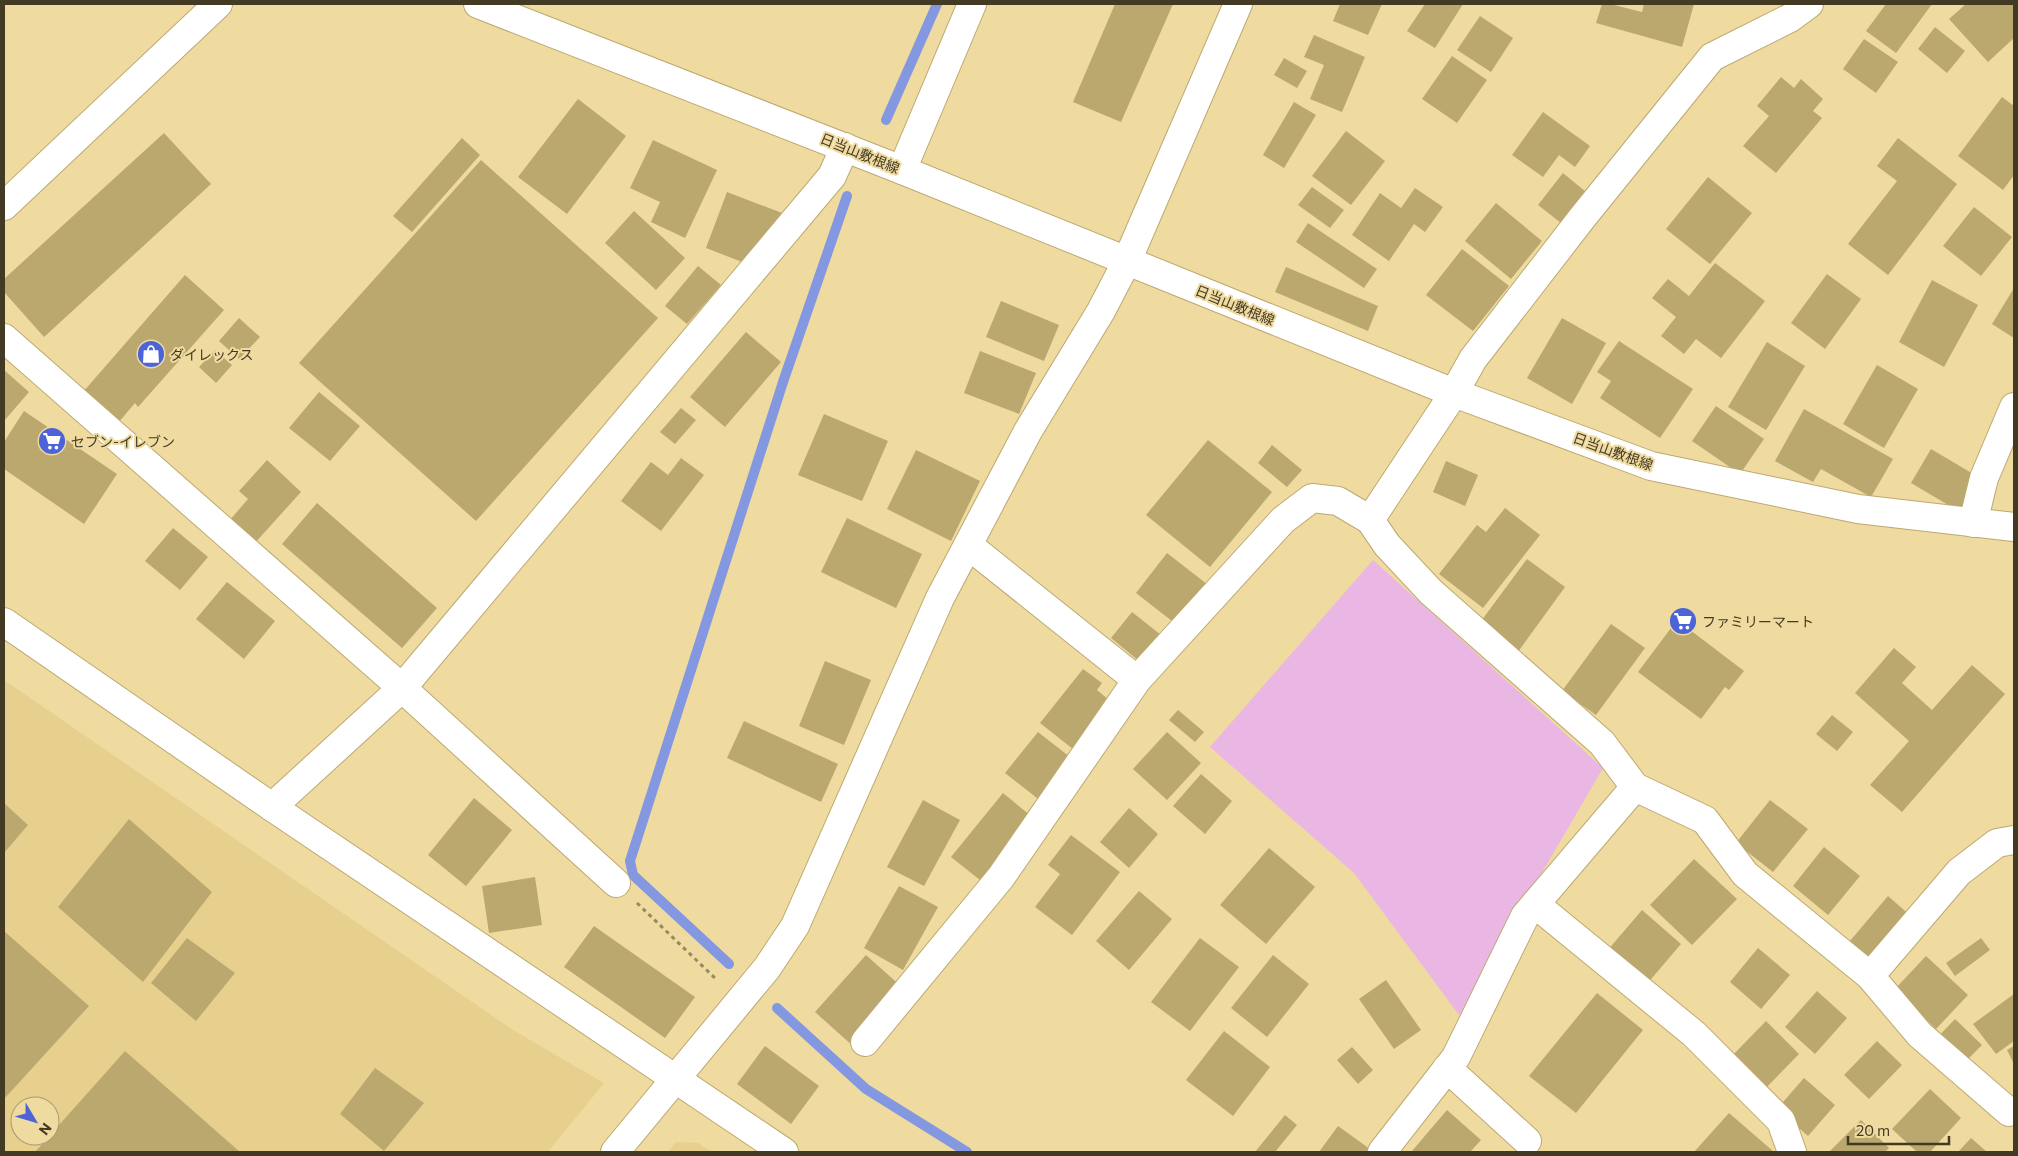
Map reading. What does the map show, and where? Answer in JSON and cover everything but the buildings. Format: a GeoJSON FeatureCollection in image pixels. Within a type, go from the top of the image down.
{"type":"FeatureCollection","features":[{"type":"Feature","properties":{"kind":"street"},"geometry":{"type":"LineString","coordinates":[[4,206],[218,4]]}},
{"type":"Feature","properties":{"kind":"street","name":"日当山敷根線"},"geometry":{"type":"LineString","coordinates":[[478,4],[902,170],[1454,393],[1652,466],[1858,509],[2014,527]]}},
{"type":"Feature","properties":{"kind":"street"},"geometry":{"type":"LineString","coordinates":[[902,170],[972,4]]}},
{"type":"Feature","properties":{"kind":"street"},"geometry":{"type":"LineString","coordinates":[[615,1152],[767,968],[796,926],[940,598],[1028,432],[1101,310],[1127,262],[1238,4]]}},
{"type":"Feature","properties":{"kind":"street"},"geometry":{"type":"LineString","coordinates":[[1370,520],[1454,393],[1473,358],[1582,218],[1712,57],[1790,18],[1809,4]]}},
{"type":"Feature","properties":{"kind":"street"},"geometry":{"type":"LineString","coordinates":[[272,807],[402,688],[832,176],[844,147]]}},
{"type":"Feature","properties":{"kind":"street"},"geometry":{"type":"LineString","coordinates":[[4,338],[402,688],[616,883]]}},
{"type":"Feature","properties":{"kind":"street"},"geometry":{"type":"LineString","coordinates":[[1972,523],[1984,478],[2014,407]]}},
{"type":"Feature","properties":{"kind":"street"},"geometry":{"type":"LineString","coordinates":[[864,1042],[1001,877],[1137,680],[1283,520],[1312,498],[1338,501],[1370,520],[1387,545],[1431,592],[1602,743],[1635,787],[1705,820],[1745,874],[1870,976],[1920,1035],[2009,1112]]}},
{"type":"Feature","properties":{"kind":"street"},"geometry":{"type":"LineString","coordinates":[[968,544],[1137,680]]}},
{"type":"Feature","properties":{"kind":"street"},"geometry":{"type":"LineString","coordinates":[[4,622],[272,807],[784,1152]]}},
{"type":"Feature","properties":{"kind":"street"},"geometry":{"type":"LineString","coordinates":[[1388,1150],[1456,1056],[1525,916],[1635,787]]}},
{"type":"Feature","properties":{"kind":"street"},"geometry":{"type":"LineString","coordinates":[[1870,976],[1959,872],[1997,843],[2014,840]]}},
{"type":"Feature","properties":{"kind":"street"},"geometry":{"type":"LineString","coordinates":[[1535,904],[1694,1034],[1781,1121],[1792,1152]]}},
{"type":"Feature","properties":{"kind":"street"},"geometry":{"type":"LineString","coordinates":[[1447,1068],[1527,1141]]}},
{"type":"Feature","properties":{"kind":"path"},"geometry":{"type":"LineString","coordinates":[[616,883],[739,1002]]}},
{"type":"Feature","properties":{"kind":"shaded area"},"geometry":{"type":"Polygon","coordinates":[[[1373,560],[1603,768],[1459,1015],[1354,873],[1210,747],[1373,560]]]}},
{"type":"Feature","properties":{"kind":"shaded area"},"geometry":{"type":"Polygon","coordinates":[[[4,680],[513,1030],[604,1083],[548,1152],[4,1152],[4,680]]]}},
{"type":"Feature","properties":{"kind":"shaded area"},"geometry":{"type":"Polygon","coordinates":[[[676,1142],[698,1143],[712,1152],[668,1152],[676,1142]]]}},
{"type":"Feature","properties":{"kind":"waterway"},"geometry":{"type":"LineString","coordinates":[[886,120],[937,4]]}},
{"type":"Feature","properties":{"kind":"waterway"},"geometry":{"type":"LineString","coordinates":[[729,964],[633,875],[630,861],[783,382],[847,196]]}},
{"type":"Feature","properties":{"kind":"waterway"},"geometry":{"type":"LineString","coordinates":[[777,1008],[866,1089],[967,1152]]}},
{"type":"Feature","properties":{"kind":"place","name":"ダイレックス"},"geometry":{"type":"Point","coordinates":[151,354]}},
{"type":"Feature","properties":{"kind":"place","name":"セブン-イレブン"},"geometry":{"type":"Point","coordinates":[52,441]}},
{"type":"Feature","properties":{"kind":"place","name":"ファミリーマート"},"geometry":{"type":"Point","coordinates":[1683,621]}}]}
